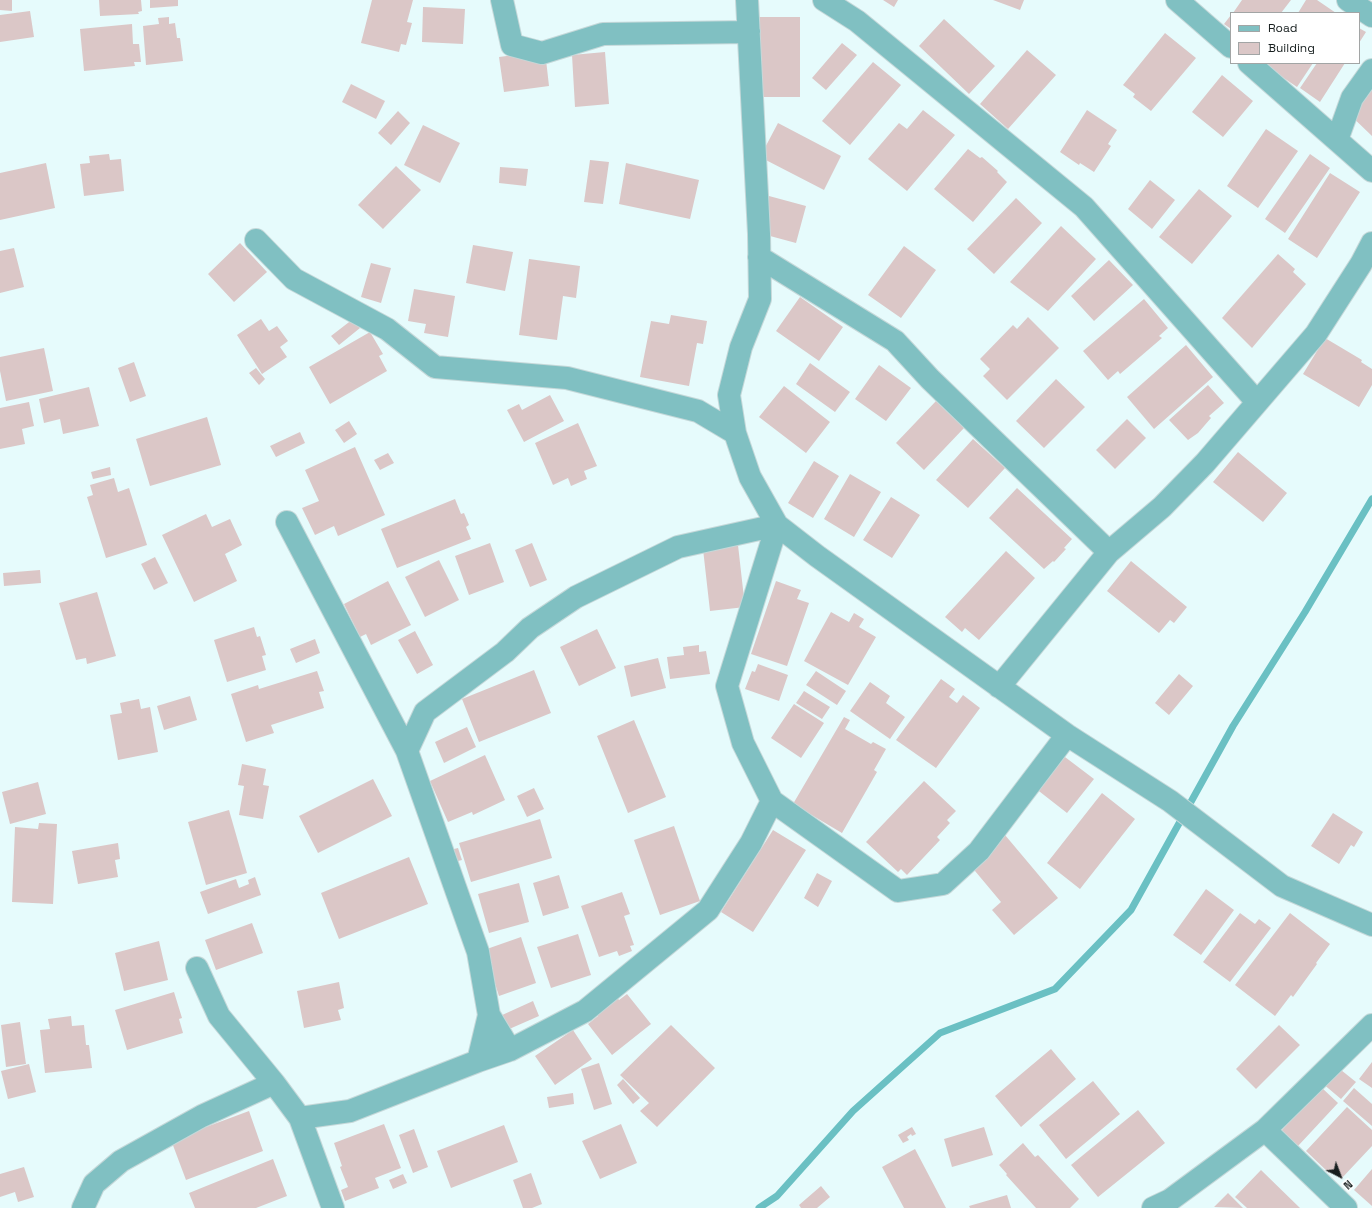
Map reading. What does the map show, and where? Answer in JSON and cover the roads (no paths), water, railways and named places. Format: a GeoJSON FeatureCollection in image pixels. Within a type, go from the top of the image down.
{"type":"FeatureCollection","features":[{"type":"Feature","properties":{"kind":"street"},"geometry":{"type":"LineString","coordinates":[[502,0],[512,45],[542,53],[603,34],[749,32]]}},
{"type":"Feature","properties":{"kind":"street"},"geometry":{"type":"LineString","coordinates":[[748,0],[760,299],[741,347],[729,395],[735,433],[750,477],[777,525],[1066,735],[1170,802],[1282,886],[1372,925]]}},
{"type":"Feature","properties":{"kind":"street"},"geometry":{"type":"LineString","coordinates":[[824,0],[857,21],[1084,207],[1257,402]]}},
{"type":"Feature","properties":{"kind":"street"},"geometry":{"type":"LineString","coordinates":[[1177,0],[1230,46]]}},
{"type":"Feature","properties":{"kind":"street"},"geometry":{"type":"LineString","coordinates":[[1348,0],[1372,16]]}},
{"type":"Feature","properties":{"kind":"street"},"geometry":{"type":"LineString","coordinates":[[1250,64],[1372,171]]}},
{"type":"Feature","properties":{"kind":"street"},"geometry":{"type":"LineString","coordinates":[[1337,140],[1352,98],[1372,70]]}},
{"type":"Feature","properties":{"kind":"street"},"geometry":{"type":"LineString","coordinates":[[256,240],[294,279],[387,329],[435,367],[567,378],[698,411],[735,433]]}},
{"type":"Feature","properties":{"kind":"street"},"geometry":{"type":"LineString","coordinates":[[999,687],[1109,552],[1173,496],[1205,462],[1316,334],[1361,264],[1372,243]]}},
{"type":"Feature","properties":{"kind":"street"},"geometry":{"type":"LineString","coordinates":[[759,257],[894,341],[930,380],[1109,552]]}},
{"type":"Feature","properties":{"kind":"street"},"geometry":{"type":"LineString","coordinates":[[287,522],[407,751],[478,952],[490,1015],[510,1050]]}},
{"type":"Feature","properties":{"kind":"street"},"geometry":{"type":"LineString","coordinates":[[407,751],[425,712],[505,652],[530,628],[576,597],[678,547],[777,525]]}},
{"type":"Feature","properties":{"kind":"street"},"geometry":{"type":"LineString","coordinates":[[777,525],[727,686],[743,743],[772,801],[898,891],[943,884],[979,851],[1066,735]]}},
{"type":"Feature","properties":{"kind":"street"},"geometry":{"type":"LineString","coordinates":[[300,1118],[350,1111],[510,1050],[585,1011],[708,910],[751,843],[772,801]]}},
{"type":"Feature","properties":{"kind":"street"},"geometry":{"type":"LineString","coordinates":[[197,968],[219,1016],[274,1083],[300,1118],[333,1208]]}},
{"type":"Feature","properties":{"kind":"street"},"geometry":{"type":"LineString","coordinates":[[478,1062],[490,1015]]}},
{"type":"Feature","properties":{"kind":"street"},"geometry":{"type":"LineString","coordinates":[[1153,1208],[1170,1200],[1266,1130],[1372,1025]]}},
{"type":"Feature","properties":{"kind":"street"},"geometry":{"type":"LineString","coordinates":[[83,1208],[94,1184],[121,1161],[202,1116],[274,1083]]}},
{"type":"Feature","properties":{"kind":"street"},"geometry":{"type":"LineString","coordinates":[[1266,1130],[1346,1208]]}},
{"type":"Feature","properties":{"kind":"waterway"},"geometry":{"type":"LineString","coordinates":[[759,1208],[777,1196],[853,1111],[940,1033],[1055,989],[1131,910],[1233,726],[1305,612],[1372,499]]}}]}
